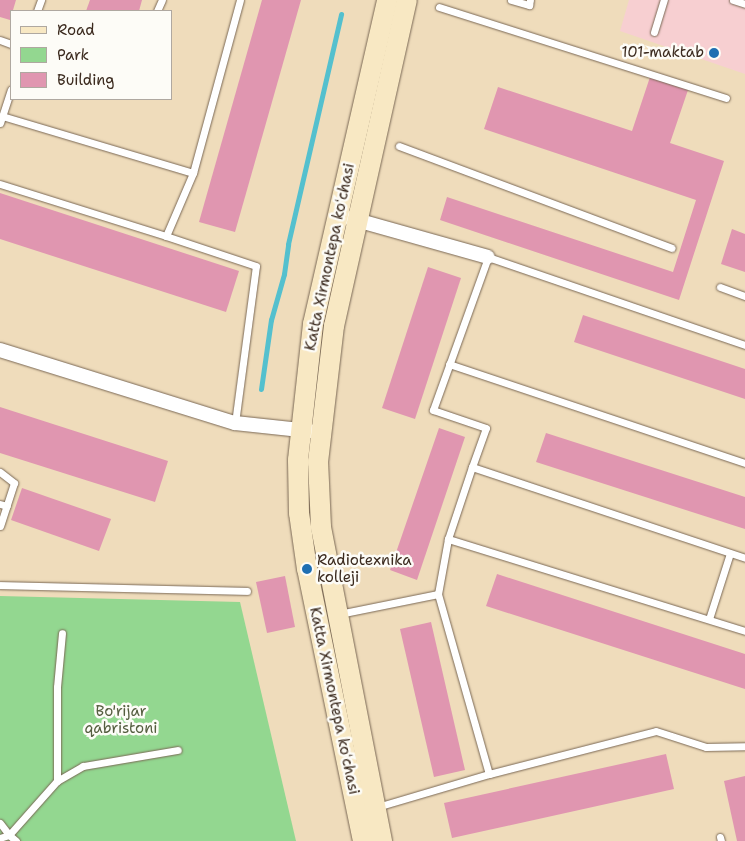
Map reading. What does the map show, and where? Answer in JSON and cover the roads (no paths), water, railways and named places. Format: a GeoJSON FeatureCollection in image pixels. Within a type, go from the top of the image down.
{"type":"FeatureCollection","features":[{"type":"Feature","properties":{"kind":"main road","name":"Katta Xirmontepa koʻchasi"},"geometry":{"type":"LineString","coordinates":[[310,431],[313,324],[387,0]]}},
{"type":"Feature","properties":{"kind":"main road","name":"Katta Xirmontepa koʻchasi"},"geometry":{"type":"LineString","coordinates":[[382,841],[366,809],[327,616],[299,513],[310,431],[407,0]]}},
{"type":"Feature","properties":{"kind":"main road","name":"Katta Xirmontepa koʻchasi"},"geometry":{"type":"LineString","coordinates":[[363,841],[366,809]]}},
{"type":"Feature","properties":{"kind":"street"},"geometry":{"type":"LineString","coordinates":[[337,214],[488,257]]}},
{"type":"Feature","properties":{"kind":"street"},"geometry":{"type":"LineString","coordinates":[[0,350],[235,423],[310,431]]}},
{"type":"Feature","properties":{"kind":"lane"},"geometry":{"type":"LineString","coordinates":[[166,236],[193,173],[240,0]]}},
{"type":"Feature","properties":{"kind":"lane"},"geometry":{"type":"LineString","coordinates":[[511,0],[529,5],[530,0]]}},
{"type":"Feature","properties":{"kind":"lane"},"geometry":{"type":"LineString","coordinates":[[654,32],[664,0]]}},
{"type":"Feature","properties":{"kind":"lane"},"geometry":{"type":"LineString","coordinates":[[733,0],[745,4]]}},
{"type":"Feature","properties":{"kind":"lane"},"geometry":{"type":"LineString","coordinates":[[440,7],[726,98]]}},
{"type":"Feature","properties":{"kind":"lane"},"geometry":{"type":"LineString","coordinates":[[10,93],[1,119],[193,173]]}},
{"type":"Feature","properties":{"kind":"lane"},"geometry":{"type":"LineString","coordinates":[[399,146],[672,248]]}},
{"type":"Feature","properties":{"kind":"lane"},"geometry":{"type":"LineString","coordinates":[[0,184],[256,266],[235,423]]}},
{"type":"Feature","properties":{"kind":"lane"},"geometry":{"type":"LineString","coordinates":[[489,774],[438,594],[448,539],[486,428],[433,410],[488,257],[745,345]]}},
{"type":"Feature","properties":{"kind":"lane"},"geometry":{"type":"LineString","coordinates":[[720,287],[745,296]]}},
{"type":"Feature","properties":{"kind":"lane"},"geometry":{"type":"LineString","coordinates":[[449,364],[745,463]]}},
{"type":"Feature","properties":{"kind":"lane"},"geometry":{"type":"LineString","coordinates":[[472,467],[745,558]]}},
{"type":"Feature","properties":{"kind":"lane"},"geometry":{"type":"LineString","coordinates":[[0,472],[14,484],[4,505],[0,526]]}},
{"type":"Feature","properties":{"kind":"lane"},"geometry":{"type":"LineString","coordinates":[[448,539],[745,630]]}},
{"type":"Feature","properties":{"kind":"lane"},"geometry":{"type":"LineString","coordinates":[[709,619],[730,552]]}},
{"type":"Feature","properties":{"kind":"lane"},"geometry":{"type":"LineString","coordinates":[[0,585],[247,591]]}},
{"type":"Feature","properties":{"kind":"lane"},"geometry":{"type":"LineString","coordinates":[[327,616],[438,594]]}},
{"type":"Feature","properties":{"kind":"lane"},"geometry":{"type":"LineString","coordinates":[[57,781],[57,687],[62,633]]}},
{"type":"Feature","properties":{"kind":"lane"},"geometry":{"type":"LineString","coordinates":[[366,809],[489,774],[656,731],[706,747],[745,746]]}},
{"type":"Feature","properties":{"kind":"lane"},"geometry":{"type":"LineString","coordinates":[[0,838],[9,835],[57,781],[83,766],[178,750]]}},
{"type":"Feature","properties":{"kind":"lane"},"geometry":{"type":"LineString","coordinates":[[0,824],[16,841]]}},
{"type":"Feature","properties":{"kind":"waterway"},"geometry":{"type":"LineString","coordinates":[[261,389],[271,320],[284,274],[288,244],[341,14]]}},
{"type":"Feature","properties":{"kind":"place","name":"101-maktab"},"geometry":{"type":"Point","coordinates":[714,53]}},
{"type":"Feature","properties":{"kind":"place","name":"Radiotexnika kolleji"},"geometry":{"type":"Point","coordinates":[307,569]}},
{"type":"Feature","properties":{"kind":"park label","name":"Bo'rijar qabristoni"},"geometry":{"type":"Point","coordinates":[121,720]}}]}
